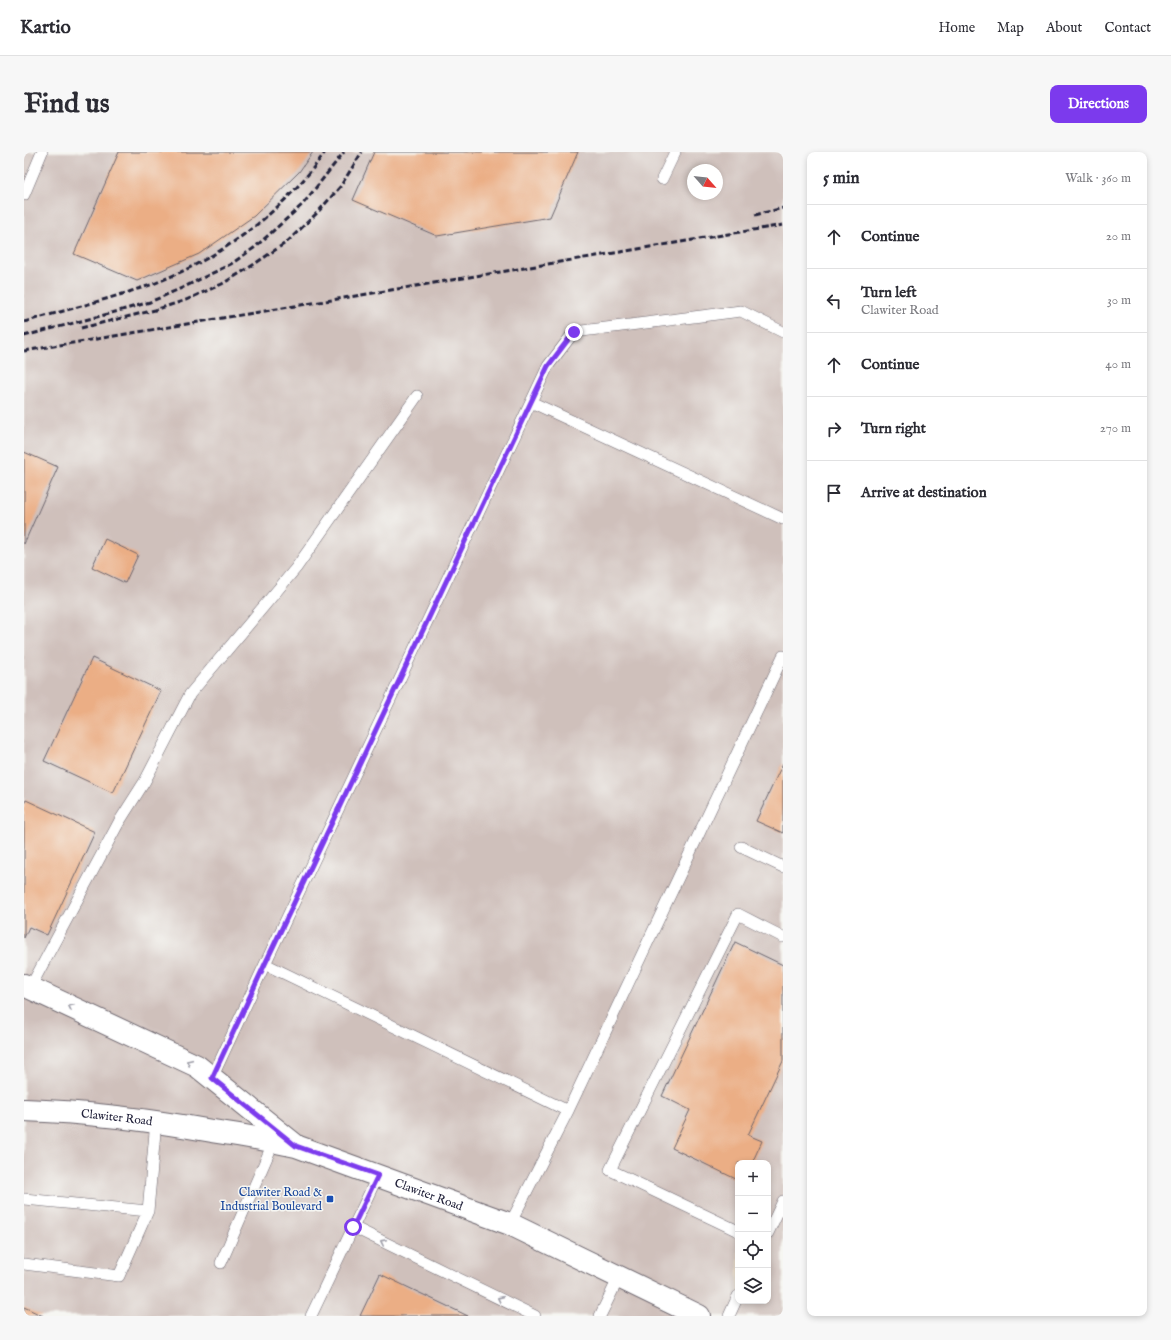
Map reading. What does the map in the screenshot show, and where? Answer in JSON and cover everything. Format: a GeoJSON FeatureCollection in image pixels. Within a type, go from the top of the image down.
{"type":"FeatureCollection","features":[{"type":"Feature","properties":{"kind":"main road"},"geometry":{"type":"LineString","coordinates":[[27,986],[197,1066],[296,1146]]}},
{"type":"Feature","properties":{"kind":"main road","name":"Clawiter Road"},"geometry":{"type":"LineString","coordinates":[[24,1110],[62,1111],[156,1121],[296,1146],[510,1224],[699,1316]]}},
{"type":"Feature","properties":{"kind":"lane"},"geometry":{"type":"LineString","coordinates":[[24,195],[42,152]]}},
{"type":"Feature","properties":{"kind":"lane"},"geometry":{"type":"LineString","coordinates":[[662,179],[675,152]]}},
{"type":"Feature","properties":{"kind":"lane"},"geometry":{"type":"LineString","coordinates":[[212,1078],[530,402],[548,366],[574,332],[741,312],[783,332]]}},
{"type":"Feature","properties":{"kind":"lane"},"geometry":{"type":"LineString","coordinates":[[27,986],[119,822],[145,781],[190,694],[296,568],[417,396]]}},
{"type":"Feature","properties":{"kind":"lane"},"geometry":{"type":"LineString","coordinates":[[530,402],[783,519]]}},
{"type":"Feature","properties":{"kind":"lane"},"geometry":{"type":"LineString","coordinates":[[510,1224],[568,1111],[783,656]]}},
{"type":"Feature","properties":{"kind":"lane"},"geometry":{"type":"LineString","coordinates":[[742,847],[783,867]]}},
{"type":"Feature","properties":{"kind":"lane"},"geometry":{"type":"LineString","coordinates":[[735,1230],[610,1170],[738,914],[783,936]]}},
{"type":"Feature","properties":{"kind":"lane"},"geometry":{"type":"LineString","coordinates":[[265,964],[568,1111]]}},
{"type":"Feature","properties":{"kind":"lane"},"geometry":{"type":"LineString","coordinates":[[24,1264],[119,1276],[148,1212],[156,1121]]}},
{"type":"Feature","properties":{"kind":"lane"},"geometry":{"type":"LineString","coordinates":[[221,1263],[274,1141]]}},
{"type":"Feature","properties":{"kind":"lane"},"geometry":{"type":"LineString","coordinates":[[311,1316],[378,1175]]}},
{"type":"Feature","properties":{"kind":"lane"},"geometry":{"type":"LineString","coordinates":[[24,1199],[148,1212]]}},
{"type":"Feature","properties":{"kind":"lane"},"geometry":{"type":"LineString","coordinates":[[768,1232],[783,1201]]}},
{"type":"Feature","properties":{"kind":"lane"},"geometry":{"type":"LineString","coordinates":[[353,1227],[535,1316]]}},
{"type":"Feature","properties":{"kind":"lane"},"geometry":{"type":"LineString","coordinates":[[600,1316],[619,1278]]}},
{"type":"Feature","properties":{"kind":"lane"},"geometry":{"type":"LineString","coordinates":[[729,1316],[735,1303]]}},
{"type":"Feature","properties":{"kind":"shaded area"},"geometry":{"type":"Polygon","coordinates":[[[24,152],[783,152],[783,1316],[24,1316],[24,152]]]}},
{"type":"Feature","properties":{"kind":"building"},"geometry":{"type":"Polygon","coordinates":[[[119,152],[313,152],[299,172],[254,216],[199,254],[137,281],[74,254],[119,152]]]}},
{"type":"Feature","properties":{"kind":"building"},"geometry":{"type":"Polygon","coordinates":[[[374,152],[578,152],[550,217],[437,236],[353,200],[374,152]]]}},
{"type":"Feature","properties":{"kind":"building"},"geometry":{"type":"Polygon","coordinates":[[[24,452],[58,467],[24,544],[24,452]]]}},
{"type":"Feature","properties":{"kind":"building"},"geometry":{"type":"Polygon","coordinates":[[[105,539],[138,555],[125,583],[92,567],[105,539]]]}},
{"type":"Feature","properties":{"kind":"building"},"geometry":{"type":"Polygon","coordinates":[[[92,658],[161,691],[113,793],[44,761],[92,658]]]}},
{"type":"Feature","properties":{"kind":"building"},"geometry":{"type":"Polygon","coordinates":[[[783,763],[783,833],[756,821],[783,763]]]}},
{"type":"Feature","properties":{"kind":"building"},"geometry":{"type":"Polygon","coordinates":[[[26,800],[95,832],[47,935],[29,927],[24,938],[24,804],[26,800]]]}},
{"type":"Feature","properties":{"kind":"building"},"geometry":{"type":"Polygon","coordinates":[[[735,942],[783,965],[783,1061],[748,1135],[762,1141],[753,1160],[735,1160],[735,1179],[672,1148],[690,1110],[662,1096],[735,942]]]}},
{"type":"Feature","properties":{"kind":"building"},"geometry":{"type":"Polygon","coordinates":[[[380,1274],[468,1316],[360,1316],[380,1274]]]}},
{"type":"Feature","properties":{"kind":"building"},"geometry":{"type":"Polygon","coordinates":[[[24,1307],[43,1316],[24,1316],[24,1307]]]}},
{"type":"Feature","properties":{"kind":"railway"},"geometry":{"type":"LineString","coordinates":[[24,322],[129,292],[152,284],[208,258],[252,228],[272,211],[309,173],[325,152]]}},
{"type":"Feature","properties":{"kind":"railway"},"geometry":{"type":"LineString","coordinates":[[24,336],[150,302],[231,264],[254,248],[303,204],[344,152]]}},
{"type":"Feature","properties":{"kind":"railway"},"geometry":{"type":"LineString","coordinates":[[81,328],[155,310],[186,300],[222,284],[247,269],[287,242],[317,213],[340,187],[362,152]]}},
{"type":"Feature","properties":{"kind":"railway"},"geometry":{"type":"LineString","coordinates":[[755,215],[783,208]]}},
{"type":"Feature","properties":{"kind":"railway"},"geometry":{"type":"LineString","coordinates":[[24,351],[783,225]]}},
{"type":"Feature","properties":{"kind":"place","name":"Clawiter Road & Industrial Boulevard"},"geometry":{"type":"Point","coordinates":[330,1199]}},
{"type":"Feature","properties":{"kind":"route"},"geometry":{"type":"LineString","coordinates":[[353,1227],[378,1175],[296,1146],[212,1078],[548,366],[574,332]]}}]}
